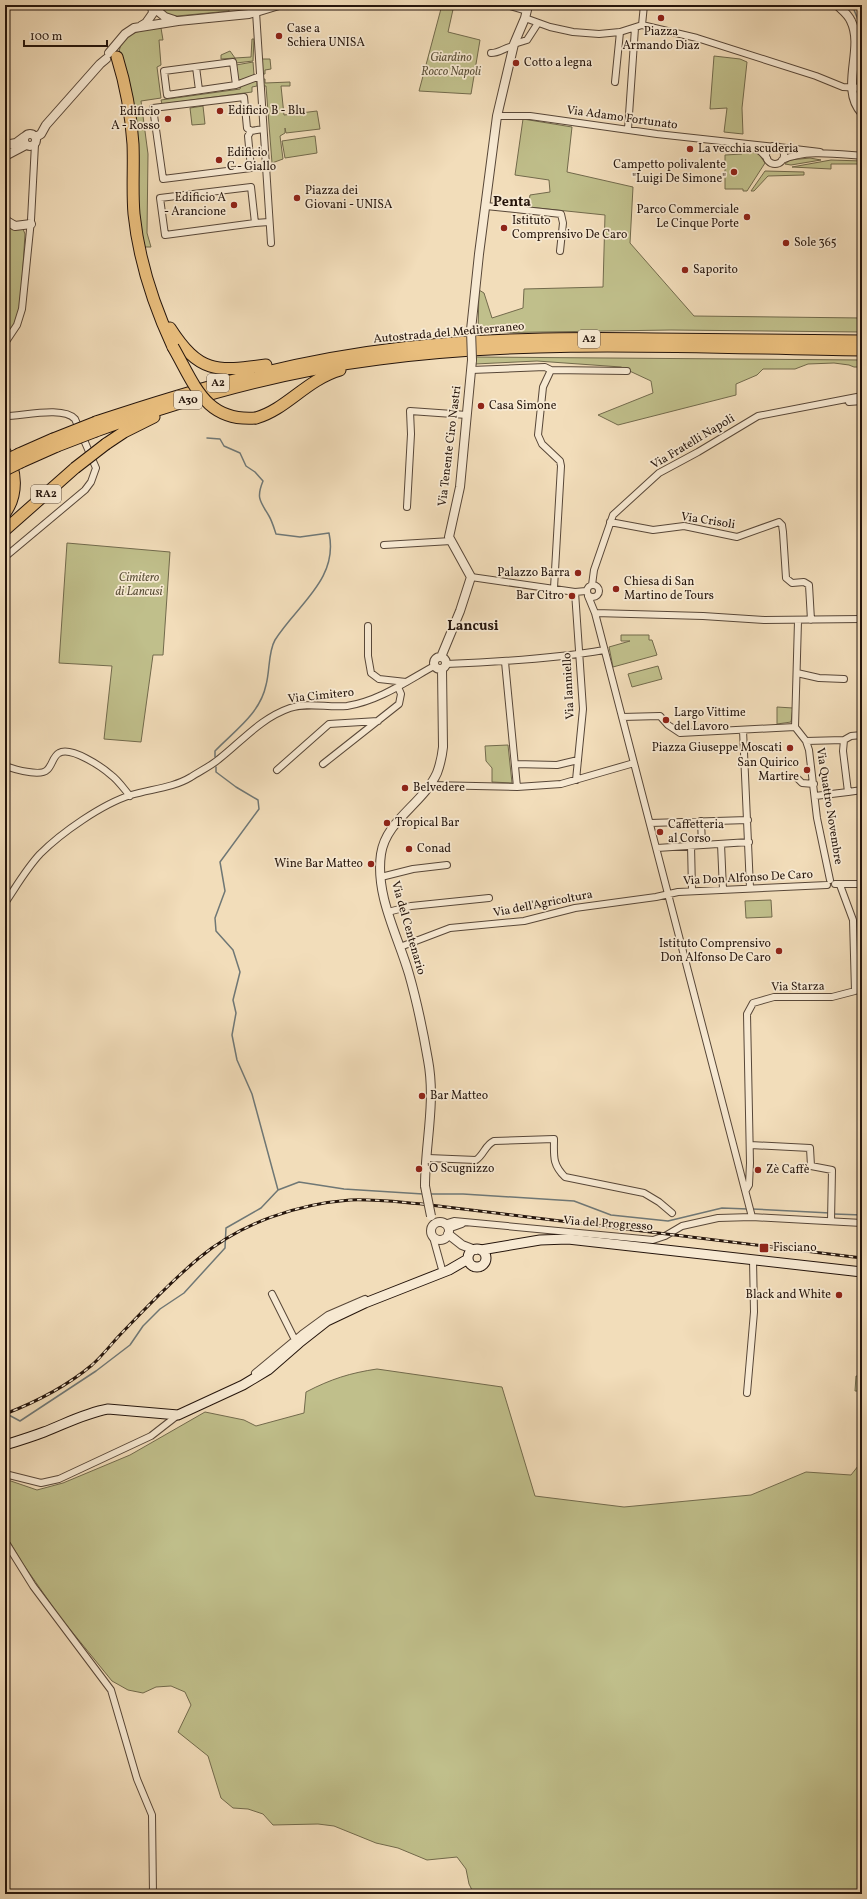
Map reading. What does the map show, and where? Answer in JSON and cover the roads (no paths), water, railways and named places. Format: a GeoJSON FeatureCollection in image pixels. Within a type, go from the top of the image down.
{"type":"FeatureCollection","features":[{"type":"Feature","properties":{"kind":"highway"},"geometry":{"type":"LineString","coordinates":[[112,59],[123,77],[127,92],[133,144],[134,212],[142,262],[150,294],[173,347],[201,395],[209,405],[228,416],[240,419],[256,418],[273,411],[309,384],[339,370],[378,364],[478,353],[495,348]]}},
{"type":"Feature","properties":{"kind":"highway"},"geometry":{"type":"LineString","coordinates":[[142,262],[154,294],[170,328],[190,355],[203,364],[226,369],[254,367],[315,357],[344,356]]}},
{"type":"Feature","properties":{"kind":"highway"},"geometry":{"type":"LineString","coordinates":[[776,340],[802,337],[862,338]]}},
{"type":"Feature","properties":{"kind":"highway","name":"Autostrada del Mediterraneo"},"geometry":{"type":"LineString","coordinates":[[96,427],[183,393],[240,377],[344,356],[403,347],[496,340],[862,341]]}},
{"type":"Feature","properties":{"kind":"highway","name":"Autostrada del Mediterraneo"},"geometry":{"type":"LineString","coordinates":[[283,376],[378,359],[495,348],[582,347],[862,350]]}},
{"type":"Feature","properties":{"kind":"highway","name":"A30"},"geometry":{"type":"LineString","coordinates":[[5,461],[20,458],[96,427],[242,385],[283,376]]}},
{"type":"Feature","properties":{"kind":"highway","name":"RA2"},"geometry":{"type":"LineString","coordinates":[[5,530],[75,468],[124,432],[165,412],[268,383],[283,376]]}},
{"type":"Feature","properties":{"kind":"highway"},"geometry":{"type":"LineString","coordinates":[[5,452],[14,477],[14,494],[10,506],[5,513]]}},
{"type":"Feature","properties":{"kind":"highway","name":"A30"},"geometry":{"type":"LineString","coordinates":[[5,470],[20,458]]}},
{"type":"Feature","properties":{"kind":"main road"},"geometry":{"type":"LineString","coordinates":[[446,1271],[473,1254],[540,1240],[568,1239],[862,1272]]}},
{"type":"Feature","properties":{"kind":"main road"},"geometry":{"type":"LineString","coordinates":[[5,1445],[96,1411],[108,1409],[178,1415],[243,1385],[268,1370],[327,1321],[365,1303],[446,1271],[482,1264],[500,1251],[514,1245]]}},
{"type":"Feature","properties":{"kind":"main road"},"geometry":{"type":"LineString","coordinates":[[473,1254],[485,1254],[482,1264]]}},
{"type":"Feature","properties":{"kind":"main road"},"geometry":{"type":"LineString","coordinates":[[473,1254],[470,1264],[482,1264]]}},
{"type":"Feature","properties":{"kind":"street"},"geometry":{"type":"LineString","coordinates":[[5,156],[30,140],[46,125],[93,71],[112,59],[121,39],[134,28],[178,21],[256,12],[279,5]]}},
{"type":"Feature","properties":{"kind":"street"},"geometry":{"type":"LineString","coordinates":[[510,5],[526,11],[538,23],[573,32],[599,34],[620,32],[642,25],[697,38],[816,76],[843,87],[858,88]]}},
{"type":"Feature","properties":{"kind":"street"},"geometry":{"type":"LineString","coordinates":[[642,25],[644,5]]}},
{"type":"Feature","properties":{"kind":"street"},"geometry":{"type":"LineString","coordinates":[[837,5],[847,14],[852,22],[855,35],[858,88],[855,101],[862,113]]}},
{"type":"Feature","properties":{"kind":"street"},"geometry":{"type":"LineString","coordinates":[[153,6],[165,17],[178,21]]}},
{"type":"Feature","properties":{"kind":"street"},"geometry":{"type":"LineString","coordinates":[[140,27],[150,18],[153,13],[153,6]]}},
{"type":"Feature","properties":{"kind":"street","name":"Via Tenente Ciro Nastri"},"geometry":{"type":"LineString","coordinates":[[451,541],[449,536],[460,488],[472,360],[471,330],[497,116],[514,45],[526,11]]}},
{"type":"Feature","properties":{"kind":"street"},"geometry":{"type":"LineString","coordinates":[[256,12],[271,243]]}},
{"type":"Feature","properties":{"kind":"street"},"geometry":{"type":"LineString","coordinates":[[491,53],[500,53],[508,47],[527,40],[538,23]]}},
{"type":"Feature","properties":{"kind":"street"},"geometry":{"type":"LineString","coordinates":[[628,129],[635,28]]}},
{"type":"Feature","properties":{"kind":"street"},"geometry":{"type":"LineString","coordinates":[[615,82],[620,32]]}},
{"type":"Feature","properties":{"kind":"street"},"geometry":{"type":"LineString","coordinates":[[236,85],[233,62],[164,71],[167,95],[236,85],[260,76]]}},
{"type":"Feature","properties":{"kind":"street"},"geometry":{"type":"LineString","coordinates":[[196,67],[199,90]]}},
{"type":"Feature","properties":{"kind":"street"},"geometry":{"type":"LineString","coordinates":[[244,97],[247,128],[251,131],[248,136],[251,168],[162,179],[153,108],[244,97]]}},
{"type":"Feature","properties":{"kind":"street","name":"Via Adamo Fortunato"},"geometry":{"type":"LineString","coordinates":[[497,116],[530,116],[744,144],[862,156]]}},
{"type":"Feature","properties":{"kind":"street"},"geometry":{"type":"LineString","coordinates":[[251,131],[263,129]]}},
{"type":"Feature","properties":{"kind":"street"},"geometry":{"type":"LineString","coordinates":[[5,146],[30,140]]}},
{"type":"Feature","properties":{"kind":"street"},"geometry":{"type":"LineString","coordinates":[[5,343],[21,318],[35,163],[30,140]]}},
{"type":"Feature","properties":{"kind":"street","name":"Via Adamo Fortunato"},"geometry":{"type":"LineString","coordinates":[[744,144],[754,148],[767,158]]}},
{"type":"Feature","properties":{"kind":"street"},"geometry":{"type":"LineString","coordinates":[[776,147],[783,153],[782,160],[777,164],[773,164],[767,158],[768,150],[776,147]]}},
{"type":"Feature","properties":{"kind":"street","name":"Via Adamo Fortunato"},"geometry":{"type":"LineString","coordinates":[[782,160],[795,156],[833,154]]}},
{"type":"Feature","properties":{"kind":"street"},"geometry":{"type":"LineString","coordinates":[[255,224],[251,187],[160,198],[165,235],[255,224],[269,222]]}},
{"type":"Feature","properties":{"kind":"street"},"geometry":{"type":"LineString","coordinates":[[486,206],[561,214],[563,223],[560,251]]}},
{"type":"Feature","properties":{"kind":"street"},"geometry":{"type":"LineString","coordinates":[[5,220],[15,226],[30,224]]}},
{"type":"Feature","properties":{"kind":"street"},"geometry":{"type":"LineString","coordinates":[[471,370],[545,367],[551,370],[627,371]]}},
{"type":"Feature","properties":{"kind":"street"},"geometry":{"type":"LineString","coordinates":[[551,370],[543,387],[538,435],[542,444],[560,461],[561,466],[554,588]]}},
{"type":"Feature","properties":{"kind":"street","name":"Via Fratelli Napoli"},"geometry":{"type":"LineString","coordinates":[[592,585],[594,570],[613,515],[659,473],[698,452],[751,419],[770,413],[862,396]]}},
{"type":"Feature","properties":{"kind":"street","name":"Via Fratelli Napoli"},"geometry":{"type":"LineString","coordinates":[[844,400],[852,403],[862,401]]}},
{"type":"Feature","properties":{"kind":"street"},"geometry":{"type":"LineString","coordinates":[[407,507],[411,434],[410,411],[467,414]]}},
{"type":"Feature","properties":{"kind":"street"},"geometry":{"type":"LineString","coordinates":[[5,416],[59,412],[72,416],[75,419],[96,468],[91,482],[85,490],[5,557]]}},
{"type":"Feature","properties":{"kind":"street","name":"Via Crisoli"},"geometry":{"type":"LineString","coordinates":[[610,522],[653,530],[684,526],[737,537],[779,522],[782,525],[783,532],[786,578],[792,583],[804,582],[809,585],[811,620]]}},
{"type":"Feature","properties":{"kind":"street"},"geometry":{"type":"LineString","coordinates":[[384,545],[451,541],[471,577],[460,611],[441,657],[436,659],[441,666],[505,662],[604,650]]}},
{"type":"Feature","properties":{"kind":"street"},"geometry":{"type":"LineString","coordinates":[[471,577],[587,593],[596,597]]}},
{"type":"Feature","properties":{"kind":"street"},"geometry":{"type":"LineString","coordinates":[[595,614],[596,597],[599,593],[599,589],[592,585],[588,587],[587,593],[595,614],[657,848],[746,1190],[751,1215]]}},
{"type":"Feature","properties":{"kind":"street","name":"Via Ianniello"},"geometry":{"type":"LineString","coordinates":[[575,592],[578,654],[583,709],[576,780]]}},
{"type":"Feature","properties":{"kind":"street"},"geometry":{"type":"LineString","coordinates":[[595,614],[798,621],[862,619]]}},
{"type":"Feature","properties":{"kind":"street"},"geometry":{"type":"LineString","coordinates":[[622,717],[660,716],[668,725],[680,733],[796,727],[798,621]]}},
{"type":"Feature","properties":{"kind":"street"},"geometry":{"type":"LineString","coordinates":[[368,626],[368,656],[371,673],[379,679],[406,682]]}},
{"type":"Feature","properties":{"kind":"street"},"geometry":{"type":"LineString","coordinates":[[505,662],[517,787]]}},
{"type":"Feature","properties":{"kind":"street","name":"Via Cimitero"},"geometry":{"type":"LineString","coordinates":[[5,903],[40,854],[72,828],[100,809],[130,796],[175,784],[189,778],[218,760],[252,730],[272,715],[292,708],[346,706],[367,701],[441,666]]}},
{"type":"Feature","properties":{"kind":"street","name":"Via del Centenario"},"geometry":{"type":"LineString","coordinates":[[432,1234],[431,1216],[425,1186],[428,1158],[431,1086],[428,1061],[417,1006],[400,946],[388,912],[381,877],[381,855],[383,844],[389,832],[430,785],[437,773],[444,747],[441,666]]}},
{"type":"Feature","properties":{"kind":"street"},"geometry":{"type":"LineString","coordinates":[[797,673],[819,678],[844,679]]}},
{"type":"Feature","properties":{"kind":"street"},"geometry":{"type":"LineString","coordinates":[[323,764],[399,704],[401,694],[398,687]]}},
{"type":"Feature","properties":{"kind":"street"},"geometry":{"type":"LineString","coordinates":[[277,770],[329,724],[378,722]]}},
{"type":"Feature","properties":{"kind":"street","name":"Via Quattro Novembre"},"geometry":{"type":"LineString","coordinates":[[796,727],[806,742],[809,750],[817,818],[833,883]]}},
{"type":"Feature","properties":{"kind":"street"},"geometry":{"type":"LineString","coordinates":[[744,730],[750,888]]}},
{"type":"Feature","properties":{"kind":"street"},"geometry":{"type":"LineString","coordinates":[[806,742],[844,740],[851,736],[861,736]]}},
{"type":"Feature","properties":{"kind":"street"},"geometry":{"type":"LineString","coordinates":[[844,740],[848,792]]}},
{"type":"Feature","properties":{"kind":"street"},"geometry":{"type":"LineString","coordinates":[[5,766],[17,770],[41,773],[47,771],[58,753],[65,751],[74,752],[112,775],[130,796]]}},
{"type":"Feature","properties":{"kind":"street"},"geometry":{"type":"LineString","coordinates":[[515,764],[557,765],[578,760]]}},
{"type":"Feature","properties":{"kind":"street"},"geometry":{"type":"LineString","coordinates":[[430,785],[517,787],[561,784],[634,763]]}},
{"type":"Feature","properties":{"kind":"street"},"geometry":{"type":"LineString","coordinates":[[798,779],[802,783],[814,784]]}},
{"type":"Feature","properties":{"kind":"street"},"geometry":{"type":"LineString","coordinates":[[815,796],[862,790]]}},
{"type":"Feature","properties":{"kind":"street"},"geometry":{"type":"LineString","coordinates":[[650,823],[748,820]]}},
{"type":"Feature","properties":{"kind":"street"},"geometry":{"type":"LineString","coordinates":[[701,821],[702,845]]}},
{"type":"Feature","properties":{"kind":"street"},"geometry":{"type":"LineString","coordinates":[[657,848],[748,842]]}},
{"type":"Feature","properties":{"kind":"street"},"geometry":{"type":"LineString","coordinates":[[721,844],[723,890]]}},
{"type":"Feature","properties":{"kind":"street"},"geometry":{"type":"LineString","coordinates":[[691,846],[692,890]]}},
{"type":"Feature","properties":{"kind":"street"},"geometry":{"type":"LineString","coordinates":[[381,877],[413,869],[447,865]]}},
{"type":"Feature","properties":{"kind":"street"},"geometry":{"type":"LineString","coordinates":[[833,883],[853,920],[855,991],[862,994]]}},
{"type":"Feature","properties":{"kind":"street","name":"Via Don Alfonso De Caro"},"geometry":{"type":"LineString","coordinates":[[669,894],[692,890],[723,890],[833,883],[862,884]]}},
{"type":"Feature","properties":{"kind":"street","name":"Via dell'Agricoltura"},"geometry":{"type":"LineString","coordinates":[[400,946],[450,928],[524,921],[575,908],[669,894]]}},
{"type":"Feature","properties":{"kind":"street"},"geometry":{"type":"LineString","coordinates":[[388,912],[411,906],[489,898]]}},
{"type":"Feature","properties":{"kind":"street","name":"Via Starza"},"geometry":{"type":"LineString","coordinates":[[746,1190],[749,1184],[750,1145],[747,1014],[753,1003],[774,997],[832,997],[855,991]]}},
{"type":"Feature","properties":{"kind":"street"},"geometry":{"type":"LineString","coordinates":[[428,1158],[476,1160],[480,1157],[488,1144],[494,1141],[554,1139],[554,1162],[556,1169],[565,1177],[644,1193],[659,1202],[672,1213]]}},
{"type":"Feature","properties":{"kind":"street"},"geometry":{"type":"LineString","coordinates":[[750,1145],[810,1148],[811,1166],[832,1170],[831,1219]]}},
{"type":"Feature","properties":{"kind":"street","name":"Via del Progresso"},"geometry":{"type":"LineString","coordinates":[[444,1230],[456,1225],[468,1223],[653,1240],[659,1239],[682,1226],[697,1222],[718,1218],[751,1215],[831,1219],[862,1223]]}},
{"type":"Feature","properties":{"kind":"street"},"geometry":{"type":"LineString","coordinates":[[431,1216],[444,1230],[473,1254]]}},
{"type":"Feature","properties":{"kind":"street"},"geometry":{"type":"LineString","coordinates":[[444,1230],[434,1225],[432,1234],[446,1271]]}},
{"type":"Feature","properties":{"kind":"street"},"geometry":{"type":"LineString","coordinates":[[432,1234],[439,1240],[444,1230]]}},
{"type":"Feature","properties":{"kind":"street"},"geometry":{"type":"LineString","coordinates":[[748,1393],[754,1312],[752,1259]]}},
{"type":"Feature","properties":{"kind":"street"},"geometry":{"type":"LineString","coordinates":[[253,1374],[328,1314],[388,1290],[395,1291]]}},
{"type":"Feature","properties":{"kind":"street"},"geometry":{"type":"LineString","coordinates":[[272,1294],[295,1340]]}},
{"type":"Feature","properties":{"kind":"street"},"geometry":{"type":"LineString","coordinates":[[5,1474],[41,1483],[59,1479],[151,1436],[178,1415]]}},
{"type":"Feature","properties":{"kind":"street"},"geometry":{"type":"LineString","coordinates":[[5,1541],[33,1586],[111,1690],[137,1779],[152,1815],[153,1894]]}},
{"type":"Feature","properties":{"kind":"waterway"},"geometry":{"type":"LineString","coordinates":[[852,5],[859,22],[862,39]]}},
{"type":"Feature","properties":{"kind":"waterway"},"geometry":{"type":"LineString","coordinates":[[862,90],[862,104]]}},
{"type":"Feature","properties":{"kind":"waterway"},"geometry":{"type":"LineString","coordinates":[[207,438],[220,439],[224,446],[240,453],[246,466],[255,472],[263,481],[259,496],[276,534],[300,537],[329,533],[330,549],[328,564],[322,578],[314,591],[275,640],[271,650],[266,685],[258,705],[245,721],[215,751],[215,757]]}},
{"type":"Feature","properties":{"kind":"waterway"},"geometry":{"type":"LineString","coordinates":[[216,767],[216,772],[236,787],[258,800],[259,809],[220,862],[225,891],[215,918],[216,931],[233,950],[240,972],[233,1000],[236,1013],[232,1035],[237,1060],[252,1094],[278,1190]]}},
{"type":"Feature","properties":{"kind":"waterway"},"geometry":{"type":"LineString","coordinates":[[5,1413],[20,1421],[96,1371],[130,1345],[143,1326],[160,1309],[184,1293],[225,1248],[226,1228],[261,1208],[278,1190],[299,1182],[344,1189],[423,1194]]}},
{"type":"Feature","properties":{"kind":"waterway"},"geometry":{"type":"LineString","coordinates":[[429,1194],[463,1194],[574,1201],[611,1215],[668,1221],[722,1208],[748,1209]]}},
{"type":"Feature","properties":{"kind":"waterway"},"geometry":{"type":"LineString","coordinates":[[752,1209],[830,1213]]}},
{"type":"Feature","properties":{"kind":"waterway"},"geometry":{"type":"LineString","coordinates":[[834,1214],[862,1215]]}},
{"type":"Feature","properties":{"kind":"railway"},"geometry":{"type":"LineString","coordinates":[[5,1414],[51,1393],[82,1373],[102,1355],[167,1287],[188,1267],[215,1246],[251,1225],[270,1217],[330,1202],[359,1200],[422,1204],[862,1258]]}},
{"type":"Feature","properties":{"kind":"place","name":"Piazza Armando Diaz"},"geometry":{"type":"Point","coordinates":[661,18]}},
{"type":"Feature","properties":{"kind":"place","name":"Case a Schiera UNISA"},"geometry":{"type":"Point","coordinates":[279,36]}},
{"type":"Feature","properties":{"kind":"place","name":"Cotto a legna"},"geometry":{"type":"Point","coordinates":[516,63]}},
{"type":"Feature","properties":{"kind":"place","name":"Edificio B - Blu"},"geometry":{"type":"Point","coordinates":[220,111]}},
{"type":"Feature","properties":{"kind":"place","name":"Edificio A - Rosso"},"geometry":{"type":"Point","coordinates":[168,119]}},
{"type":"Feature","properties":{"kind":"place","name":"La vecchia scuderia"},"geometry":{"type":"Point","coordinates":[690,149]}},
{"type":"Feature","properties":{"kind":"place","name":"Edificio C - Giallo"},"geometry":{"type":"Point","coordinates":[219,160]}},
{"type":"Feature","properties":{"kind":"place","name":"Campetto polivalente \"Luigi De Simone\""},"geometry":{"type":"Point","coordinates":[734,172]}},
{"type":"Feature","properties":{"kind":"place","name":"Piazza dei Giovani - UNISA"},"geometry":{"type":"Point","coordinates":[297,198]}},
{"type":"Feature","properties":{"kind":"place","name":"Edificio A - Arancione"},"geometry":{"type":"Point","coordinates":[234,205]}},
{"type":"Feature","properties":{"kind":"place","name":"Parco Commerciale Le Cinque Porte"},"geometry":{"type":"Point","coordinates":[747,217]}},
{"type":"Feature","properties":{"kind":"place","name":"Istituto Comprensivo De Caro"},"geometry":{"type":"Point","coordinates":[504,228]}},
{"type":"Feature","properties":{"kind":"place","name":"Sole 365"},"geometry":{"type":"Point","coordinates":[786,243]}},
{"type":"Feature","properties":{"kind":"place","name":"Saporito"},"geometry":{"type":"Point","coordinates":[685,270]}},
{"type":"Feature","properties":{"kind":"place","name":"Casa Simone"},"geometry":{"type":"Point","coordinates":[481,406]}},
{"type":"Feature","properties":{"kind":"place","name":"Palazzo Barra"},"geometry":{"type":"Point","coordinates":[578,573]}},
{"type":"Feature","properties":{"kind":"place","name":"Chiesa di San Martino de Tours"},"geometry":{"type":"Point","coordinates":[616,589]}},
{"type":"Feature","properties":{"kind":"place","name":"Bar Citro"},"geometry":{"type":"Point","coordinates":[572,596]}},
{"type":"Feature","properties":{"kind":"place","name":"Largo Vittime del Lavoro"},"geometry":{"type":"Point","coordinates":[666,720]}},
{"type":"Feature","properties":{"kind":"place","name":"Piazza Giuseppe Moscati"},"geometry":{"type":"Point","coordinates":[790,748]}},
{"type":"Feature","properties":{"kind":"place","name":"San Quirico Martire"},"geometry":{"type":"Point","coordinates":[807,770]}},
{"type":"Feature","properties":{"kind":"place","name":"Belvedere"},"geometry":{"type":"Point","coordinates":[405,788]}},
{"type":"Feature","properties":{"kind":"place","name":"Tropical Bar"},"geometry":{"type":"Point","coordinates":[387,823]}},
{"type":"Feature","properties":{"kind":"place","name":"Caffetteria al Corso"},"geometry":{"type":"Point","coordinates":[660,832]}},
{"type":"Feature","properties":{"kind":"place","name":"Conad"},"geometry":{"type":"Point","coordinates":[409,849]}},
{"type":"Feature","properties":{"kind":"place","name":"Wine Bar Matteo"},"geometry":{"type":"Point","coordinates":[371,864]}},
{"type":"Feature","properties":{"kind":"place","name":"Istituto Comprensivo Don Alfonso De Caro"},"geometry":{"type":"Point","coordinates":[779,951]}},
{"type":"Feature","properties":{"kind":"place","name":"Bar Matteo"},"geometry":{"type":"Point","coordinates":[422,1096]}},
{"type":"Feature","properties":{"kind":"place","name":"'O Scugnizzo"},"geometry":{"type":"Point","coordinates":[419,1169]}},
{"type":"Feature","properties":{"kind":"place","name":"Zè Caffè"},"geometry":{"type":"Point","coordinates":[758,1170]}},
{"type":"Feature","properties":{"kind":"place","name":"Fisciano"},"geometry":{"type":"Point","coordinates":[764,1248]}},
{"type":"Feature","properties":{"kind":"place","name":"Black and White"},"geometry":{"type":"Point","coordinates":[839,1295]}},
{"type":"Feature","properties":{"kind":"district","name":"Penta"},"geometry":{"type":"Point","coordinates":[512,202]}},
{"type":"Feature","properties":{"kind":"district","name":"Lancusi"},"geometry":{"type":"Point","coordinates":[473,626]}},
{"type":"Feature","properties":{"kind":"park label","name":"Giardino Rocco Napoli"},"geometry":{"type":"Point","coordinates":[451,65]}},
{"type":"Feature","properties":{"kind":"park label","name":"Cimitero di Lancusi"},"geometry":{"type":"Point","coordinates":[139,585]}}]}
